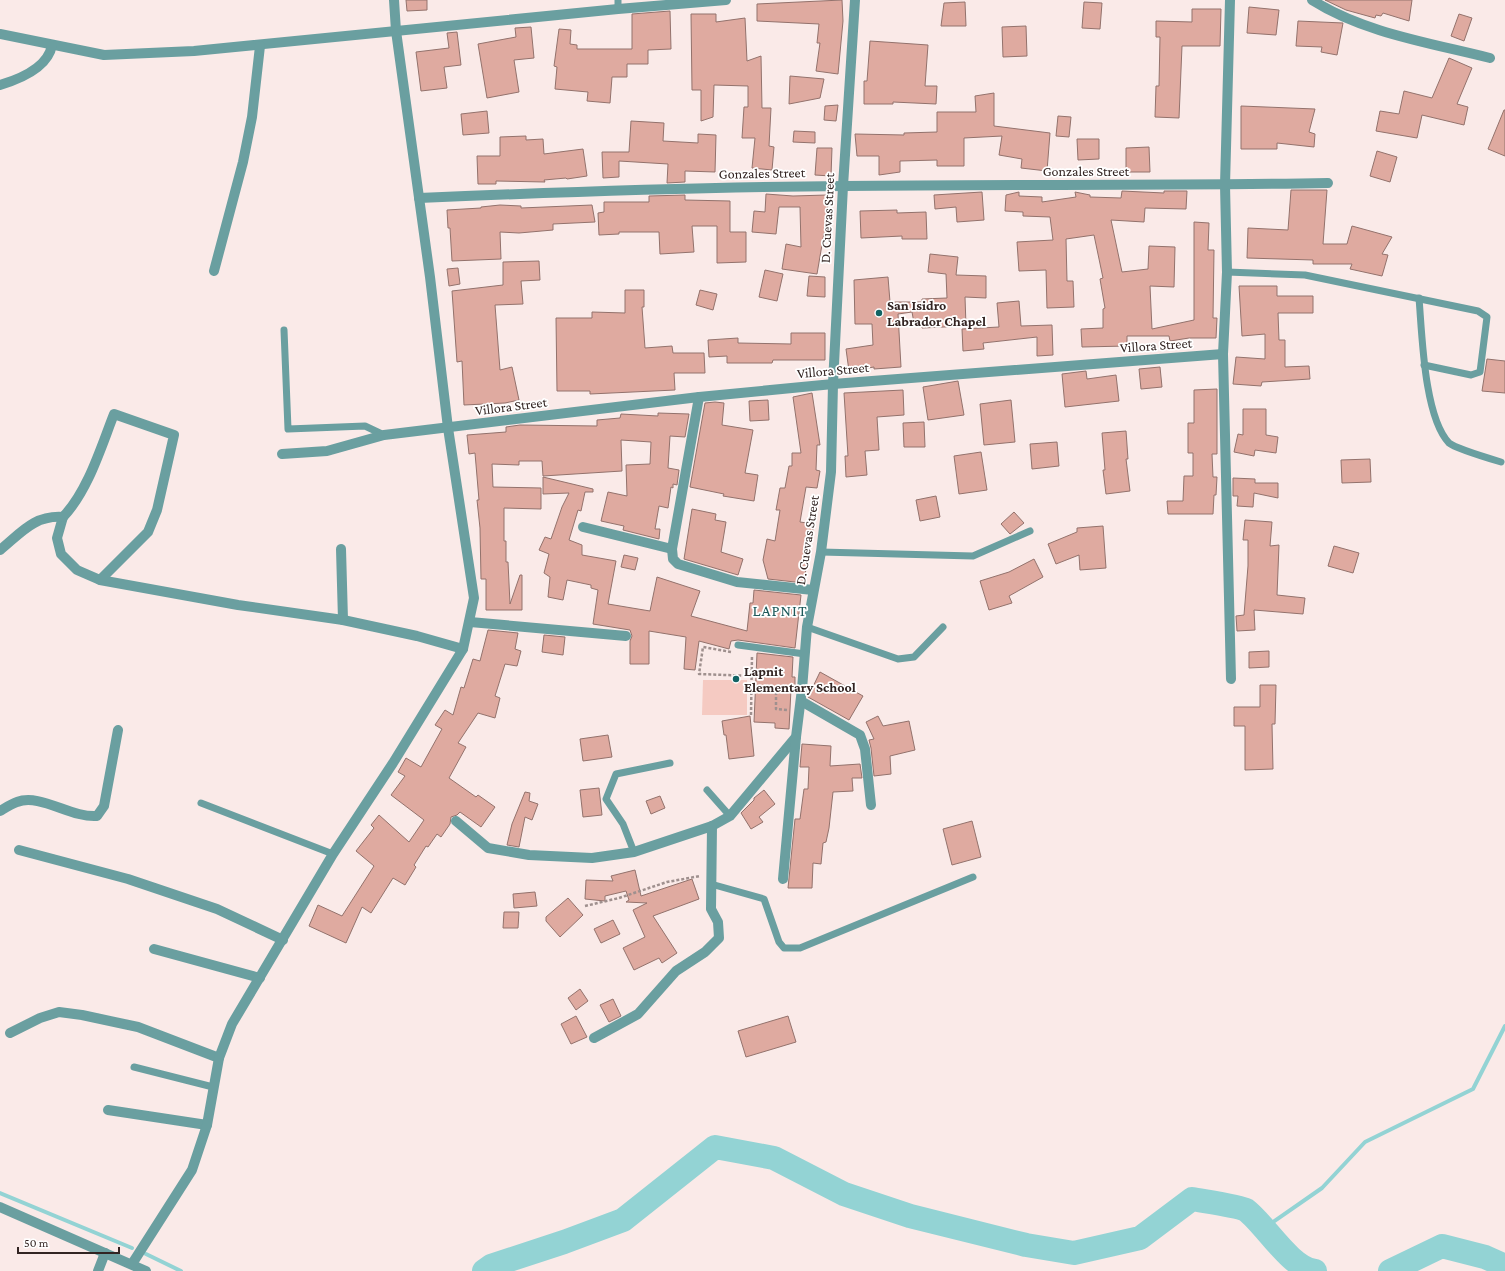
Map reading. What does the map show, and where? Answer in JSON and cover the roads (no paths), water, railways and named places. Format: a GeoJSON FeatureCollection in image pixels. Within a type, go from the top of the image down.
{"type":"FeatureCollection","features":[{"type":"Feature","properties":{"kind":"street"},"geometry":{"type":"LineString","coordinates":[[132,1264],[192,1170],[207,1125],[219,1058],[232,1024],[333,854],[393,763],[463,649],[470,622],[474,598],[448,428],[396,31],[394,0]]}},
{"type":"Feature","properties":{"kind":"street"},"geometry":{"type":"LineString","coordinates":[[0,34],[104,55],[194,51],[260,46],[396,31],[618,4],[726,0]]}},
{"type":"Feature","properties":{"kind":"street","name":"D. Cuevas Street"},"geometry":{"type":"LineString","coordinates":[[783,879],[807,627],[821,552],[831,472],[833,384],[843,186],[855,0]]}},
{"type":"Feature","properties":{"kind":"street"},"geometry":{"type":"LineString","coordinates":[[1230,0],[1226,185],[1227,272],[1223,354],[1231,679]]}},
{"type":"Feature","properties":{"kind":"street"},"geometry":{"type":"LineString","coordinates":[[1312,0],[1327,10],[1388,32],[1490,58]]}},
{"type":"Feature","properties":{"kind":"street"},"geometry":{"type":"LineString","coordinates":[[0,85],[16,80],[39,67],[50,54],[52,45]]}},
{"type":"Feature","properties":{"kind":"street"},"geometry":{"type":"LineString","coordinates":[[214,270],[243,162],[252,117],[260,46]]}},
{"type":"Feature","properties":{"kind":"street","name":"Gonzales Street"},"geometry":{"type":"LineString","coordinates":[[419,198],[618,190],[843,186],[1226,185],[1328,183]]}},
{"type":"Feature","properties":{"kind":"street","name":"Villora Street"},"geometry":{"type":"LineString","coordinates":[[282,454],[327,450],[384,435],[699,397],[833,384],[1223,354]]}},
{"type":"Feature","properties":{"kind":"street"},"geometry":{"type":"LineString","coordinates":[[699,397],[672,549],[673,559],[678,564],[737,582],[813,590]]}},
{"type":"Feature","properties":{"kind":"street"},"geometry":{"type":"LineString","coordinates":[[100,580],[148,532],[157,510],[174,435],[114,414],[93,468],[69,511],[63,517],[57,538],[61,554],[77,570],[100,580],[238,605],[342,620],[417,636],[463,649]]}},
{"type":"Feature","properties":{"kind":"street"},"geometry":{"type":"LineString","coordinates":[[0,550],[34,522],[50,516],[63,517]]}},
{"type":"Feature","properties":{"kind":"street"},"geometry":{"type":"LineString","coordinates":[[583,527],[672,549]]}},
{"type":"Feature","properties":{"kind":"street"},"geometry":{"type":"LineString","coordinates":[[341,549],[342,620]]}},
{"type":"Feature","properties":{"kind":"street"},"geometry":{"type":"LineString","coordinates":[[470,622],[626,636]]}},
{"type":"Feature","properties":{"kind":"street"},"geometry":{"type":"LineString","coordinates":[[800,706],[860,735],[865,748],[871,805]]}},
{"type":"Feature","properties":{"kind":"street"},"geometry":{"type":"LineString","coordinates":[[0,811],[17,802],[32,800],[85,817],[97,816],[104,806],[118,730]]}},
{"type":"Feature","properties":{"kind":"street"},"geometry":{"type":"LineString","coordinates":[[456,821],[488,848],[502,851],[529,855],[592,858],[634,852],[712,826],[730,816],[796,737]]}},
{"type":"Feature","properties":{"kind":"street"},"geometry":{"type":"LineString","coordinates":[[594,1038],[638,1014],[676,971],[705,952],[719,938],[718,922],[711,910],[712,826]]}},
{"type":"Feature","properties":{"kind":"street"},"geometry":{"type":"LineString","coordinates":[[19,850],[128,879],[217,909],[283,940]]}},
{"type":"Feature","properties":{"kind":"street"},"geometry":{"type":"LineString","coordinates":[[154,949],[260,978]]}},
{"type":"Feature","properties":{"kind":"street"},"geometry":{"type":"LineString","coordinates":[[10,1033],[40,1018],[59,1012],[82,1015],[138,1027],[219,1058]]}},
{"type":"Feature","properties":{"kind":"street"},"geometry":{"type":"LineString","coordinates":[[108,1110],[207,1125]]}},
{"type":"Feature","properties":{"kind":"street"},"geometry":{"type":"LineString","coordinates":[[0,1207],[146,1271]]}},
{"type":"Feature","properties":{"kind":"street"},"geometry":{"type":"LineString","coordinates":[[98,1271],[105,1253]]}},
{"type":"Feature","properties":{"kind":"lane"},"geometry":{"type":"LineString","coordinates":[[1227,272],[1305,275],[1478,311],[1487,317],[1480,372],[1471,374],[1424,365]]}},
{"type":"Feature","properties":{"kind":"lane"},"geometry":{"type":"LineString","coordinates":[[1419,298],[1424,365],[1432,405],[1442,431],[1450,444],[1501,462]]}},
{"type":"Feature","properties":{"kind":"lane"},"geometry":{"type":"LineString","coordinates":[[284,330],[288,429],[365,426],[384,435]]}},
{"type":"Feature","properties":{"kind":"lane"},"geometry":{"type":"LineString","coordinates":[[821,552],[973,556],[1030,531]]}},
{"type":"Feature","properties":{"kind":"lane"},"geometry":{"type":"LineString","coordinates":[[807,627],[898,659],[914,657],[943,627]]}},
{"type":"Feature","properties":{"kind":"lane"},"geometry":{"type":"LineString","coordinates":[[738,645],[805,654]]}},
{"type":"Feature","properties":{"kind":"lane"},"geometry":{"type":"LineString","coordinates":[[634,852],[623,824],[606,799],[616,774],[670,763]]}},
{"type":"Feature","properties":{"kind":"lane"},"geometry":{"type":"LineString","coordinates":[[707,790],[730,816]]}},
{"type":"Feature","properties":{"kind":"lane"},"geometry":{"type":"LineString","coordinates":[[201,803],[333,854]]}},
{"type":"Feature","properties":{"kind":"lane"},"geometry":{"type":"LineString","coordinates":[[711,879],[764,899],[779,942],[784,948],[800,948],[973,877]]}},
{"type":"Feature","properties":{"kind":"lane"},"geometry":{"type":"LineString","coordinates":[[134,1067],[213,1087]]}},
{"type":"Feature","properties":{"kind":"waterway"},"geometry":{"type":"LineString","coordinates":[[1263,1229],[1322,1188],[1365,1142],[1473,1089],[1505,1026]]}},
{"type":"Feature","properties":{"kind":"waterway"},"geometry":{"type":"LineString","coordinates":[[484,1271],[491,1266],[564,1242],[623,1220],[715,1147],[774,1158],[844,1194],[910,1216],[1026,1245],[1074,1253],[1140,1238],[1192,1199],[1228,1205],[1246,1210],[1296,1262],[1315,1271]]}},
{"type":"Feature","properties":{"kind":"waterway"},"geometry":{"type":"LineString","coordinates":[[0,1193],[132,1248]]}},
{"type":"Feature","properties":{"kind":"waterway"},"geometry":{"type":"LineString","coordinates":[[1390,1271],[1442,1246],[1485,1257],[1505,1266]]}},
{"type":"Feature","properties":{"kind":"waterway"},"geometry":{"type":"LineString","coordinates":[[146,1254],[181,1271]]}},
{"type":"Feature","properties":{"kind":"place","name":"San Isidro Labrador Chapel"},"geometry":{"type":"Point","coordinates":[879,313]}},
{"type":"Feature","properties":{"kind":"place","name":"Lapnit Elementary School"},"geometry":{"type":"Point","coordinates":[736,679]}},
{"type":"Feature","properties":{"kind":"district","name":"LAPNIT"},"geometry":{"type":"Point","coordinates":[780,610]}}]}
